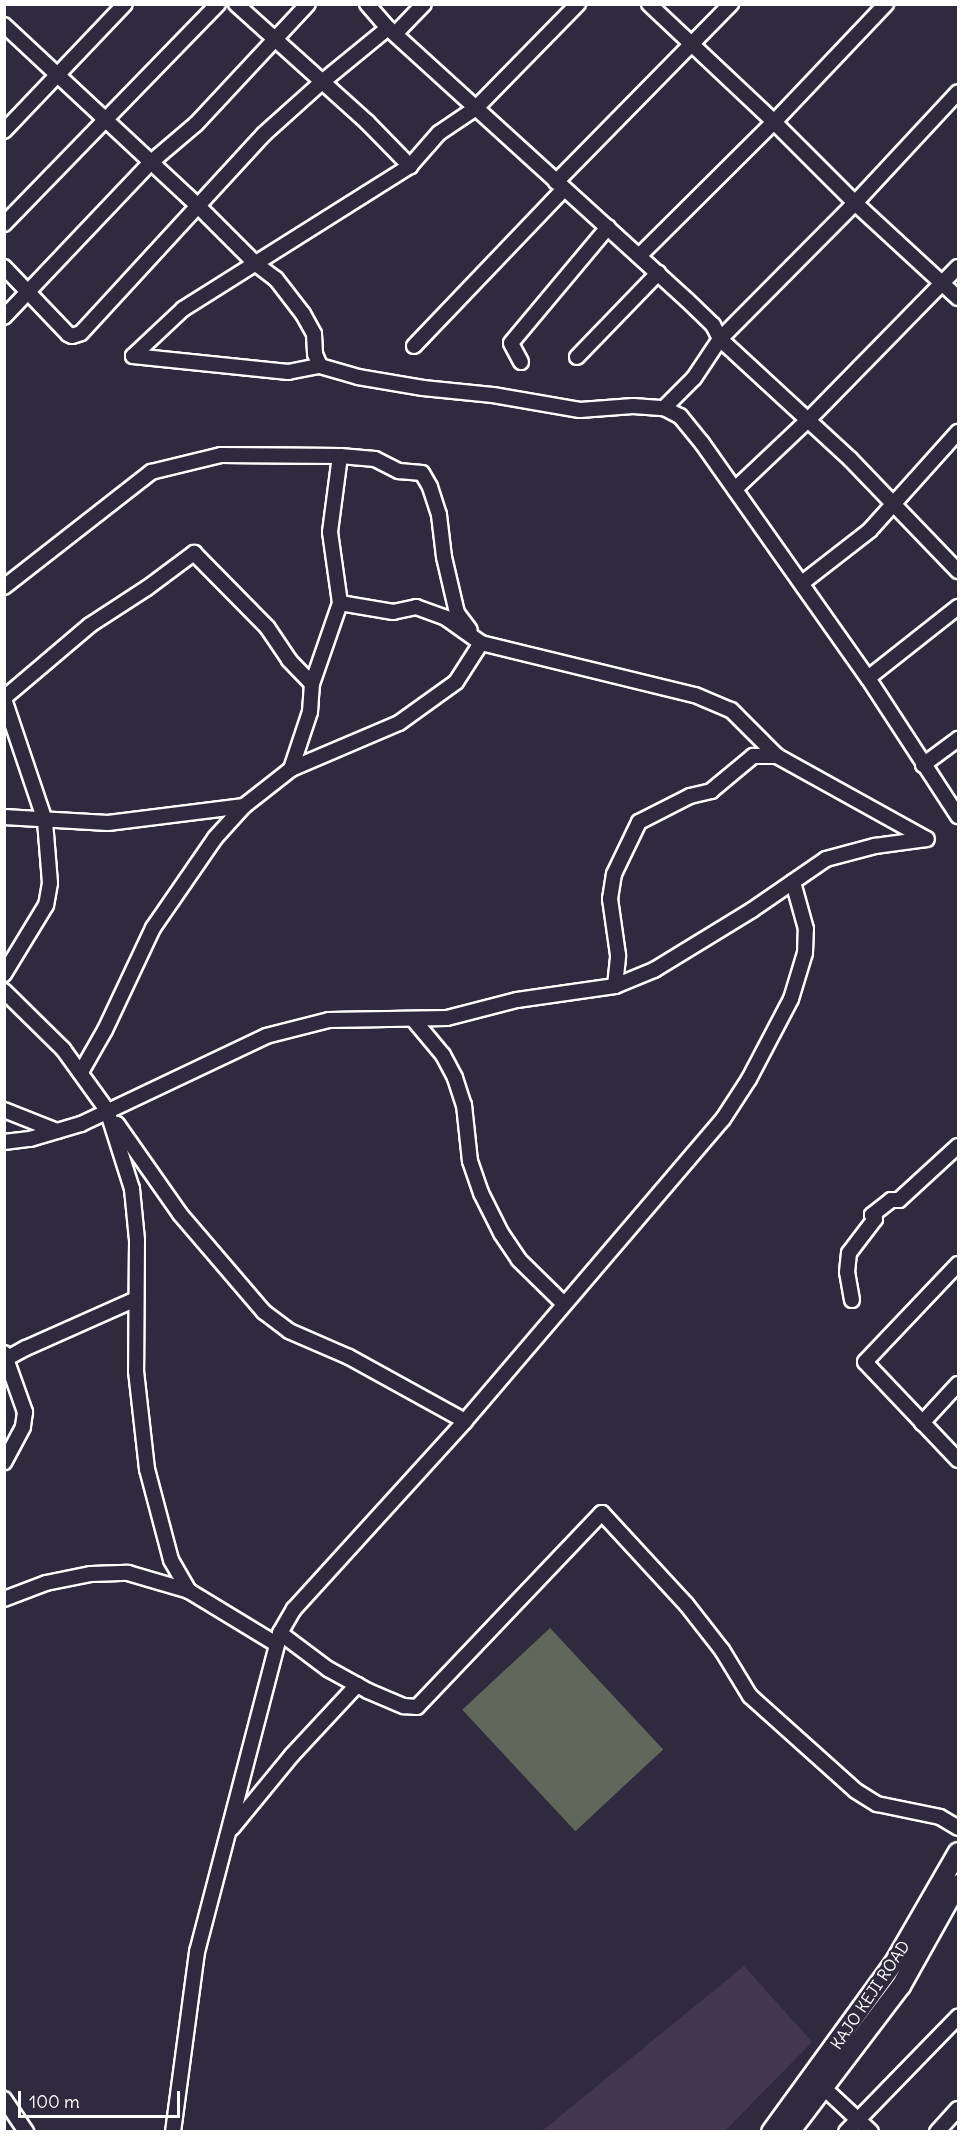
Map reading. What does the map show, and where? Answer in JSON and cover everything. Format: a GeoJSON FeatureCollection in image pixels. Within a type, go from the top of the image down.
{"type":"FeatureCollection","features":[{"type":"Feature","properties":{"kind":"main road","name":"KAJO KEJI ROAD"},"geometry":{"type":"LineString","coordinates":[[771,2132],[894,1963],[933,1900],[958,1852]]}},
{"type":"Feature","properties":{"kind":"main road","name":"KAJO KEJI ROAD"},"geometry":{"type":"LineString","coordinates":[[790,2132],[902,1986],[958,1884]]}},
{"type":"Feature","properties":{"kind":"street"},"geometry":{"type":"LineString","coordinates":[[4,131],[125,4]]}},
{"type":"Feature","properties":{"kind":"street"},"geometry":{"type":"LineString","coordinates":[[4,224],[218,4]]}},
{"type":"Feature","properties":{"kind":"street"},"geometry":{"type":"LineString","coordinates":[[236,4],[410,166]]}},
{"type":"Feature","properties":{"kind":"street"},"geometry":{"type":"LineString","coordinates":[[4,317],[150,163],[196,124],[308,4]]}},
{"type":"Feature","properties":{"kind":"street"},"geometry":{"type":"LineString","coordinates":[[367,4],[392,31],[560,186],[640,255],[713,326],[720,339],[893,502],[958,571]]}},
{"type":"Feature","properties":{"kind":"street"},"geometry":{"type":"LineString","coordinates":[[4,267],[68,334],[76,336],[199,207],[264,134],[322,82],[392,31],[424,4]]}},
{"type":"Feature","properties":{"kind":"street"},"geometry":{"type":"LineString","coordinates":[[578,4],[476,108],[440,133],[410,166],[183,309],[133,356],[288,372],[320,366],[358,377],[423,388],[493,395],[580,410],[633,406],[664,408],[680,416],[802,583],[868,678],[958,816]]}},
{"type":"Feature","properties":{"kind":"street"},"geometry":{"type":"LineString","coordinates":[[649,4],[774,122],[855,203],[958,298]]}},
{"type":"Feature","properties":{"kind":"street"},"geometry":{"type":"LineString","coordinates":[[414,346],[731,4]]}},
{"type":"Feature","properties":{"kind":"street"},"geometry":{"type":"LineString","coordinates":[[640,255],[774,122],[886,4]]}},
{"type":"Feature","properties":{"kind":"street"},"geometry":{"type":"LineString","coordinates":[[6,32],[58,75],[105,122],[199,207],[256,264],[276,279],[303,314],[314,334],[315,354],[320,366]]}},
{"type":"Feature","properties":{"kind":"street"},"geometry":{"type":"LineString","coordinates":[[664,408],[694,378],[720,339],[855,203],[958,92]]}},
{"type":"Feature","properties":{"kind":"street"},"geometry":{"type":"LineString","coordinates":[[521,362],[511,343],[608,227]]}},
{"type":"Feature","properties":{"kind":"street"},"geometry":{"type":"LineString","coordinates":[[735,489],[808,420],[958,267]]}},
{"type":"Feature","properties":{"kind":"street"},"geometry":{"type":"LineString","coordinates":[[578,357],[658,273]]}},
{"type":"Feature","properties":{"kind":"street"},"geometry":{"type":"LineString","coordinates":[[802,583],[870,530],[958,432]]}},
{"type":"Feature","properties":{"kind":"street"},"geometry":{"type":"LineString","coordinates":[[4,587],[151,472],[221,455],[340,456],[375,459],[399,471],[422,473],[430,487],[440,515],[444,557],[457,613],[481,644]]}},
{"type":"Feature","properties":{"kind":"street"},"geometry":{"type":"LineString","coordinates":[[291,769],[310,712],[312,684],[340,603],[330,532],[340,456]]}},
{"type":"Feature","properties":{"kind":"street"},"geometry":{"type":"LineString","coordinates":[[4,974],[46,905],[50,883],[45,821],[7,715],[4,699],[90,625],[147,588],[194,553],[267,627],[289,660],[312,684]]}},
{"type":"Feature","properties":{"kind":"street"},"geometry":{"type":"LineString","coordinates":[[4,1142],[30,1139],[81,1124],[266,1036],[329,1020],[447,1018],[517,1000],[615,986],[654,970],[753,910],[826,859],[875,846],[927,839],[777,756],[731,710],[695,694],[481,644],[446,618],[416,607],[393,612],[340,603]]}},
{"type":"Feature","properties":{"kind":"street"},"geometry":{"type":"LineString","coordinates":[[868,678],[958,607]]}},
{"type":"Feature","properties":{"kind":"street"},"geometry":{"type":"LineString","coordinates":[[81,1072],[105,1030],[153,928],[215,838],[244,806],[291,769],[399,723],[456,682],[481,644]]}},
{"type":"Feature","properties":{"kind":"street"},"geometry":{"type":"LineString","coordinates":[[923,765],[958,739]]}},
{"type":"Feature","properties":{"kind":"street"},"geometry":{"type":"LineString","coordinates":[[615,986],[618,955],[610,899],[615,874],[639,822],[690,796],[711,791],[753,756],[777,756]]}},
{"type":"Feature","properties":{"kind":"street"},"geometry":{"type":"LineString","coordinates":[[4,817],[108,823],[244,806]]}},
{"type":"Feature","properties":{"kind":"street"},"geometry":{"type":"LineString","coordinates":[[173,2132],[197,1952],[278,1639],[294,1609],[465,1422],[723,1119],[749,1079],[791,999],[805,952],[806,930],[793,882]]}},
{"type":"Feature","properties":{"kind":"street"},"geometry":{"type":"LineString","coordinates":[[4,991],[63,1048],[180,1214],[264,1312],[289,1331],[349,1357],[465,1422]]}},
{"type":"Feature","properties":{"kind":"street"},"geometry":{"type":"LineString","coordinates":[[413,1019],[443,1055],[455,1078],[464,1105],[470,1161],[481,1193],[501,1233],[519,1260],[564,1304]]}},
{"type":"Feature","properties":{"kind":"street"},"geometry":{"type":"LineString","coordinates":[[4,1110],[57,1131]]}},
{"type":"Feature","properties":{"kind":"street"},"geometry":{"type":"LineString","coordinates":[[107,1110],[132,1189],[137,1240],[135,1371],[147,1468],[171,1560],[189,1591]]}},
{"type":"Feature","properties":{"kind":"street"},"geometry":{"type":"LineString","coordinates":[[852,1300],[847,1272],[849,1254],[875,1220],[872,1215],[891,1200],[899,1200],[958,1146]]}},
{"type":"Feature","properties":{"kind":"street"},"geometry":{"type":"LineString","coordinates":[[958,1264],[865,1362],[958,1460]]}},
{"type":"Feature","properties":{"kind":"street"},"geometry":{"type":"LineString","coordinates":[[4,1462],[23,1427],[25,1412],[5,1357],[136,1299]]}},
{"type":"Feature","properties":{"kind":"street"},"geometry":{"type":"LineString","coordinates":[[922,1423],[958,1384]]}},
{"type":"Feature","properties":{"kind":"street"},"geometry":{"type":"LineString","coordinates":[[4,1599],[46,1583],[91,1574],[128,1574],[189,1591],[357,1684],[404,1706],[417,1707],[602,1513],[686,1604],[722,1650],[750,1696],[856,1791],[877,1804],[940,1817],[958,1828]]}},
{"type":"Feature","properties":{"kind":"street"},"geometry":{"type":"LineString","coordinates":[[229,1832],[292,1755],[357,1684]]}},
{"type":"Feature","properties":{"kind":"street"},"geometry":{"type":"LineString","coordinates":[[846,2132],[958,2017]]}},
{"type":"Feature","properties":{"kind":"street"},"geometry":{"type":"LineString","coordinates":[[824,2088],[871,2132]]}},
{"type":"Feature","properties":{"kind":"street"},"geometry":{"type":"LineString","coordinates":[[4,2099],[25,2131]]}},
{"type":"Feature","properties":{"kind":"street"},"geometry":{"type":"LineString","coordinates":[[937,2132],[958,2109]]}},
{"type":"Feature","properties":{"kind":"shaded area"},"geometry":{"type":"Polygon","coordinates":[[[744,1966],[812,2042],[725,2131],[542,2131],[744,1966]]]}},
{"type":"Feature","properties":{"kind":"green space"},"geometry":{"type":"Polygon","coordinates":[[[550,1628],[663,1749],[575,1831],[462,1710],[550,1628]]]}}]}
